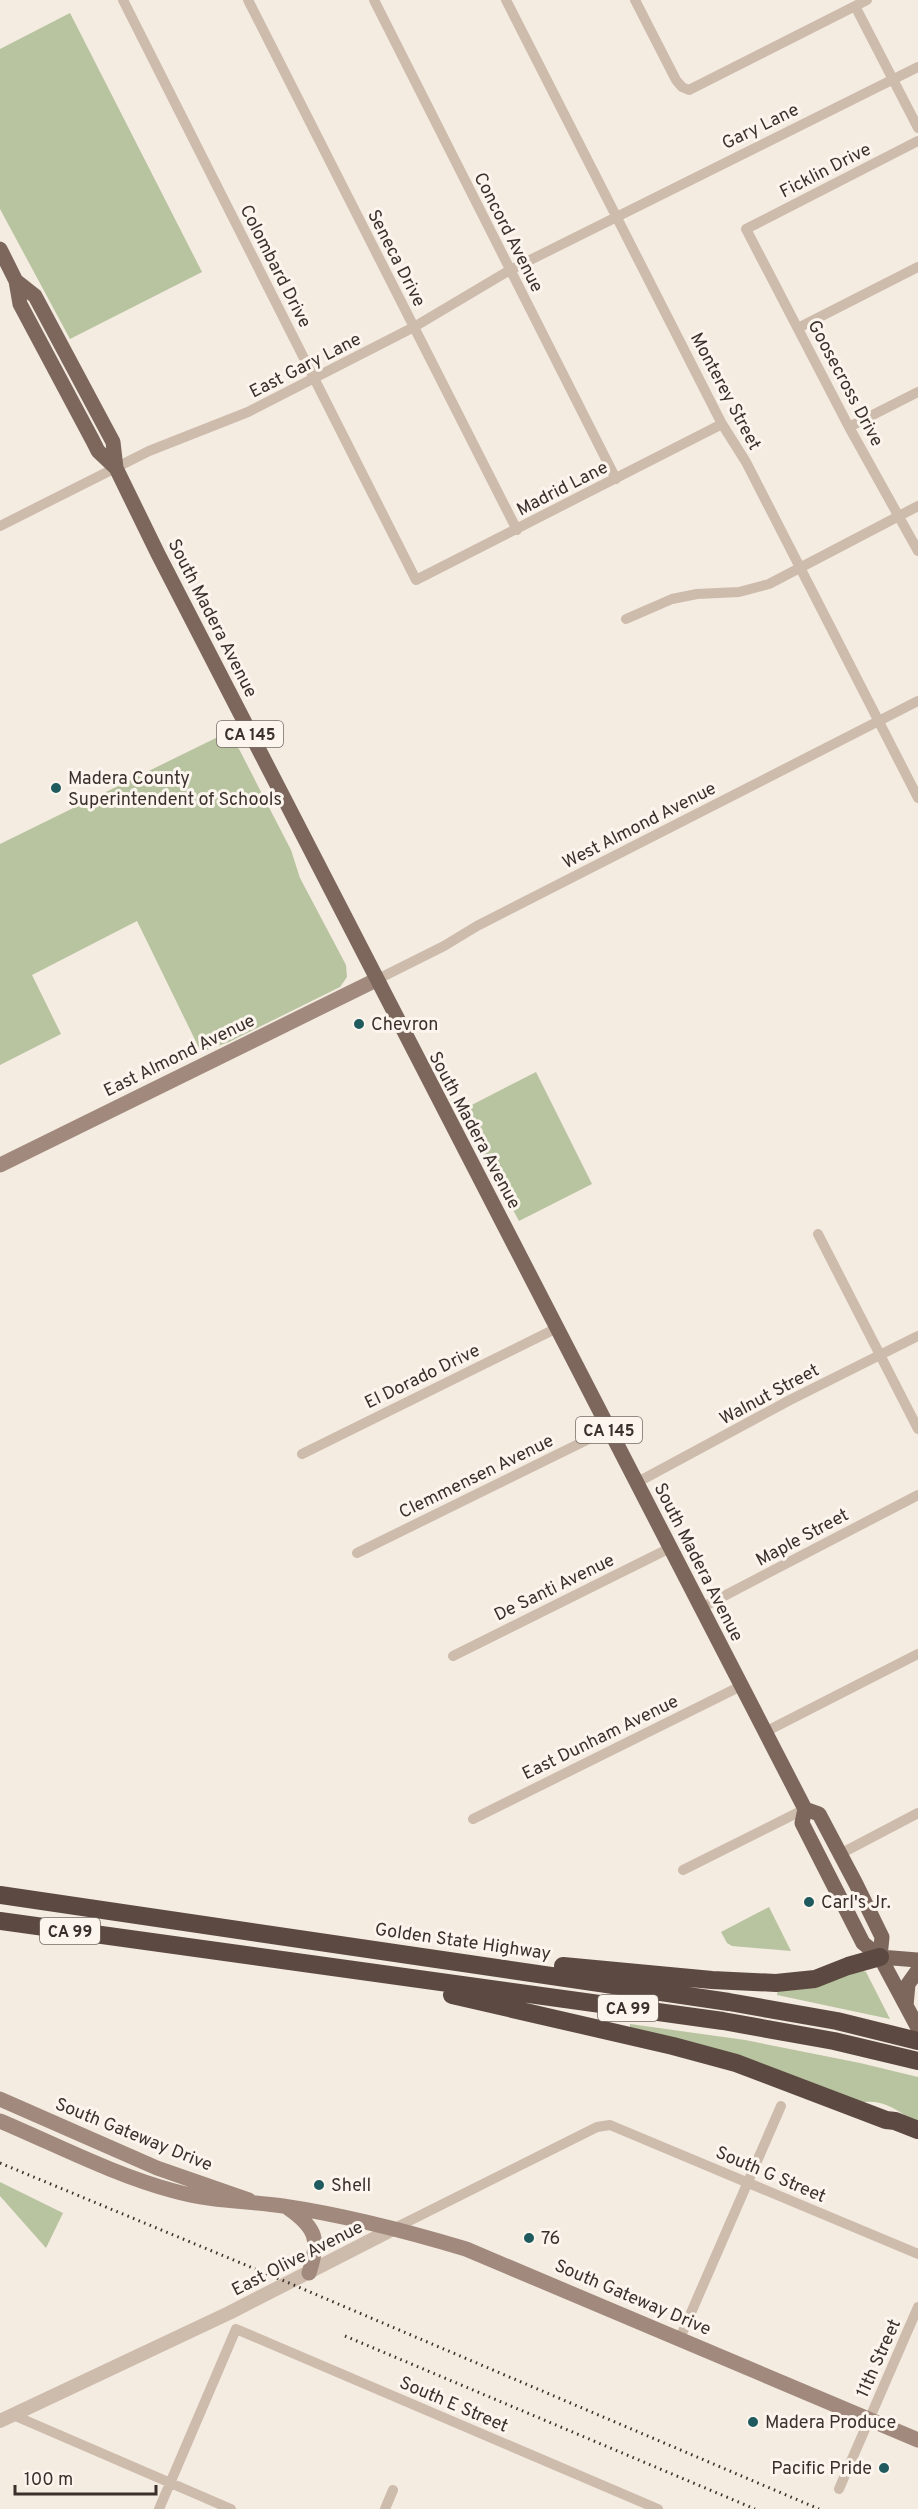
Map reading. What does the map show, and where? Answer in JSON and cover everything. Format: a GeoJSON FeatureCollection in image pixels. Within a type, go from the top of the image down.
{"type":"FeatureCollection","features":[{"type":"Feature","properties":{"kind":"highway","name":"Golden State Highway"},"geometry":{"type":"LineString","coordinates":[[0,1895],[729,2002],[837,2021],[918,2041]]}},
{"type":"Feature","properties":{"kind":"highway","name":"CA 99"},"geometry":{"type":"LineString","coordinates":[[0,1921],[723,2021],[834,2041],[918,2061]]}},
{"type":"Feature","properties":{"kind":"highway"},"geometry":{"type":"LineString","coordinates":[[342,1945],[712,1980],[776,1983],[814,1979],[848,1965],[880,1957]]}},
{"type":"Feature","properties":{"kind":"highway"},"geometry":{"type":"LineString","coordinates":[[337,1968],[673,2046],[736,2063],[886,2121],[895,2121],[918,2130]]}},
{"type":"Feature","properties":{"kind":"highway"},"geometry":{"type":"LineString","coordinates":[[886,2121],[892,2128],[918,2139]]}},
{"type":"Feature","properties":{"kind":"main road","name":"South Madera Avenue"},"geometry":{"type":"LineString","coordinates":[[0,249],[16,281],[20,304],[98,451],[116,468],[376,980],[765,1732],[804,1809],[802,1823],[863,1943],[880,1957],[918,2028]]}},
{"type":"Feature","properties":{"kind":"main road","name":"East Almond Avenue"},"geometry":{"type":"LineString","coordinates":[[0,1165],[376,980]]}},
{"type":"Feature","properties":{"kind":"main road","name":"South Madera Avenue"},"geometry":{"type":"LineString","coordinates":[[804,1809],[819,1814],[840,1854],[882,1937],[880,1957]]}},
{"type":"Feature","properties":{"kind":"main road"},"geometry":{"type":"LineString","coordinates":[[880,1957],[918,1960]]}},
{"type":"Feature","properties":{"kind":"main road"},"geometry":{"type":"LineString","coordinates":[[906,2006],[908,1984],[918,1970]]}},
{"type":"Feature","properties":{"kind":"main road","name":"South Gateway Drive"},"geometry":{"type":"LineString","coordinates":[[1,2103],[157,2168],[235,2194],[254,2203]]}},
{"type":"Feature","properties":{"kind":"main road","name":"South Gateway Drive"},"geometry":{"type":"LineString","coordinates":[[0,2121],[115,2170],[164,2188],[230,2202],[286,2206],[393,2229],[466,2249],[918,2440]]}},
{"type":"Feature","properties":{"kind":"main road"},"geometry":{"type":"LineString","coordinates":[[286,2206],[304,2221],[315,2241],[315,2255],[309,2273]]}},
{"type":"Feature","properties":{"kind":"street","name":"Colombard Drive"},"geometry":{"type":"LineString","coordinates":[[123,0],[416,580]]}},
{"type":"Feature","properties":{"kind":"street","name":"Seneca Drive"},"geometry":{"type":"LineString","coordinates":[[248,0],[517,530]]}},
{"type":"Feature","properties":{"kind":"street","name":"Concord Avenue"},"geometry":{"type":"LineString","coordinates":[[374,0],[616,479]]}},
{"type":"Feature","properties":{"kind":"street","name":"Monterey Street"},"geometry":{"type":"LineString","coordinates":[[506,0],[722,424],[746,462],[878,721],[915,786],[918,798]]}},
{"type":"Feature","properties":{"kind":"street"},"geometry":{"type":"LineString","coordinates":[[635,0],[675,80],[689,90],[867,0]]}},
{"type":"Feature","properties":{"kind":"street"},"geometry":{"type":"LineString","coordinates":[[855,6],[918,128]]}},
{"type":"Feature","properties":{"kind":"street","name":"Gary Lane"},"geometry":{"type":"LineString","coordinates":[[616,215],[918,67]]}},
{"type":"Feature","properties":{"kind":"street","name":"Ficklin Drive"},"geometry":{"type":"LineString","coordinates":[[746,229],[918,141]]}},
{"type":"Feature","properties":{"kind":"street","name":"East Gary Lane"},"geometry":{"type":"LineString","coordinates":[[0,526],[171,441],[248,412],[414,327],[510,270],[616,215]]}},
{"type":"Feature","properties":{"kind":"street","name":"Goosecross Drive"},"geometry":{"type":"LineString","coordinates":[[746,229],[849,427],[918,551]]}},
{"type":"Feature","properties":{"kind":"street"},"geometry":{"type":"LineString","coordinates":[[798,328],[918,267]]}},
{"type":"Feature","properties":{"kind":"street"},"geometry":{"type":"LineString","coordinates":[[849,427],[918,392]]}},
{"type":"Feature","properties":{"kind":"street","name":"Madrid Lane"},"geometry":{"type":"LineString","coordinates":[[416,580],[722,424]]}},
{"type":"Feature","properties":{"kind":"street"},"geometry":{"type":"LineString","coordinates":[[626,619],[672,599],[697,594],[754,589],[801,568],[918,506]]}},
{"type":"Feature","properties":{"kind":"street","name":"West Almond Avenue"},"geometry":{"type":"LineString","coordinates":[[376,980],[444,946],[486,920],[918,701]]}},
{"type":"Feature","properties":{"kind":"street"},"geometry":{"type":"LineString","coordinates":[[818,1234],[918,1429]]}},
{"type":"Feature","properties":{"kind":"street","name":"El Dorado Drive"},"geometry":{"type":"LineString","coordinates":[[302,1454],[557,1328]]}},
{"type":"Feature","properties":{"kind":"street","name":"Walnut Street"},"geometry":{"type":"LineString","coordinates":[[636,1483],[918,1336]]}},
{"type":"Feature","properties":{"kind":"street","name":"Clemmensen Avenue"},"geometry":{"type":"LineString","coordinates":[[357,1553],[609,1429]]}},
{"type":"Feature","properties":{"kind":"street","name":"Maple Street"},"geometry":{"type":"LineString","coordinates":[[701,1608],[918,1495]]}},
{"type":"Feature","properties":{"kind":"street","name":"De Santi Avenue"},"geometry":{"type":"LineString","coordinates":[[453,1656],[670,1548]]}},
{"type":"Feature","properties":{"kind":"street"},"geometry":{"type":"LineString","coordinates":[[765,1732],[918,1654]]}},
{"type":"Feature","properties":{"kind":"street","name":"East Dunham Avenue"},"geometry":{"type":"LineString","coordinates":[[473,1819],[741,1686]]}},
{"type":"Feature","properties":{"kind":"street"},"geometry":{"type":"LineString","coordinates":[[683,1870],[804,1809]]}},
{"type":"Feature","properties":{"kind":"street"},"geometry":{"type":"LineString","coordinates":[[840,1854],[918,1814]]}},
{"type":"Feature","properties":{"kind":"street"},"geometry":{"type":"LineString","coordinates":[[680,2338],[781,2106]]}},
{"type":"Feature","properties":{"kind":"street","name":"South G Street"},"geometry":{"type":"LineString","coordinates":[[610,2125],[918,2254]]}},
{"type":"Feature","properties":{"kind":"street","name":"East Olive Avenue"},"geometry":{"type":"LineString","coordinates":[[6,2418],[229,2313],[597,2127],[610,2125]]}},
{"type":"Feature","properties":{"kind":"street","name":"11th Street"},"geometry":{"type":"LineString","coordinates":[[839,2489],[918,2307]]}},
{"type":"Feature","properties":{"kind":"street"},"geometry":{"type":"LineString","coordinates":[[159,2509],[236,2329],[229,2313]]}},
{"type":"Feature","properties":{"kind":"street","name":"South E Street"},"geometry":{"type":"LineString","coordinates":[[236,2329],[658,2509]]}},
{"type":"Feature","properties":{"kind":"street"},"geometry":{"type":"LineString","coordinates":[[6,2418],[231,2509]]}},
{"type":"Feature","properties":{"kind":"street"},"geometry":{"type":"LineString","coordinates":[[385,2509],[393,2490]]}},
{"type":"Feature","properties":{"kind":"green space"},"geometry":{"type":"Polygon","coordinates":[[[70,13],[202,272],[70,339],[0,209],[0,49],[70,13]]]}},
{"type":"Feature","properties":{"kind":"green space"},"geometry":{"type":"Polygon","coordinates":[[[226,733],[239,749],[291,850],[300,878],[346,965],[347,977],[340,987],[229,1042],[201,1052],[137,921],[32,975],[61,1034],[0,1065],[0,844],[226,733]]]}},
{"type":"Feature","properties":{"kind":"green space"},"geometry":{"type":"Polygon","coordinates":[[[536,1072],[592,1184],[519,1221],[460,1111],[536,1072]]]}},
{"type":"Feature","properties":{"kind":"green space"},"geometry":{"type":"Polygon","coordinates":[[[769,1907],[791,1951],[732,1946],[727,1943],[721,1932],[769,1907]]]}},
{"type":"Feature","properties":{"kind":"green space"},"geometry":{"type":"Polygon","coordinates":[[[858,1969],[866,1972],[890,2019],[777,1995],[778,1988],[858,1969]]]}},
{"type":"Feature","properties":{"kind":"green space"},"geometry":{"type":"Polygon","coordinates":[[[630,2024],[745,2040],[918,2077],[918,2122],[890,2106],[876,2102],[859,2103],[630,2030],[630,2024]]]}},
{"type":"Feature","properties":{"kind":"green space"},"geometry":{"type":"Polygon","coordinates":[[[0,2182],[63,2213],[46,2248],[0,2196],[0,2182]]]}},
{"type":"Feature","properties":{"kind":"railway"},"geometry":{"type":"LineString","coordinates":[[0,2163],[289,2283],[819,2509]]}},
{"type":"Feature","properties":{"kind":"railway"},"geometry":{"type":"LineString","coordinates":[[345,2336],[755,2509]]}},
{"type":"Feature","properties":{"kind":"place","name":"Madera County Superintendent of Schools"},"geometry":{"type":"Point","coordinates":[56,788]}},
{"type":"Feature","properties":{"kind":"place","name":"Chevron"},"geometry":{"type":"Point","coordinates":[359,1024]}},
{"type":"Feature","properties":{"kind":"place","name":"Carl's Jr."},"geometry":{"type":"Point","coordinates":[809,1902]}},
{"type":"Feature","properties":{"kind":"place","name":"Shell"},"geometry":{"type":"Point","coordinates":[319,2185]}},
{"type":"Feature","properties":{"kind":"place","name":"76"},"geometry":{"type":"Point","coordinates":[529,2238]}},
{"type":"Feature","properties":{"kind":"place","name":"Madera Produce"},"geometry":{"type":"Point","coordinates":[753,2422]}},
{"type":"Feature","properties":{"kind":"place","name":"Pacific Pride"},"geometry":{"type":"Point","coordinates":[884,2468]}}]}
